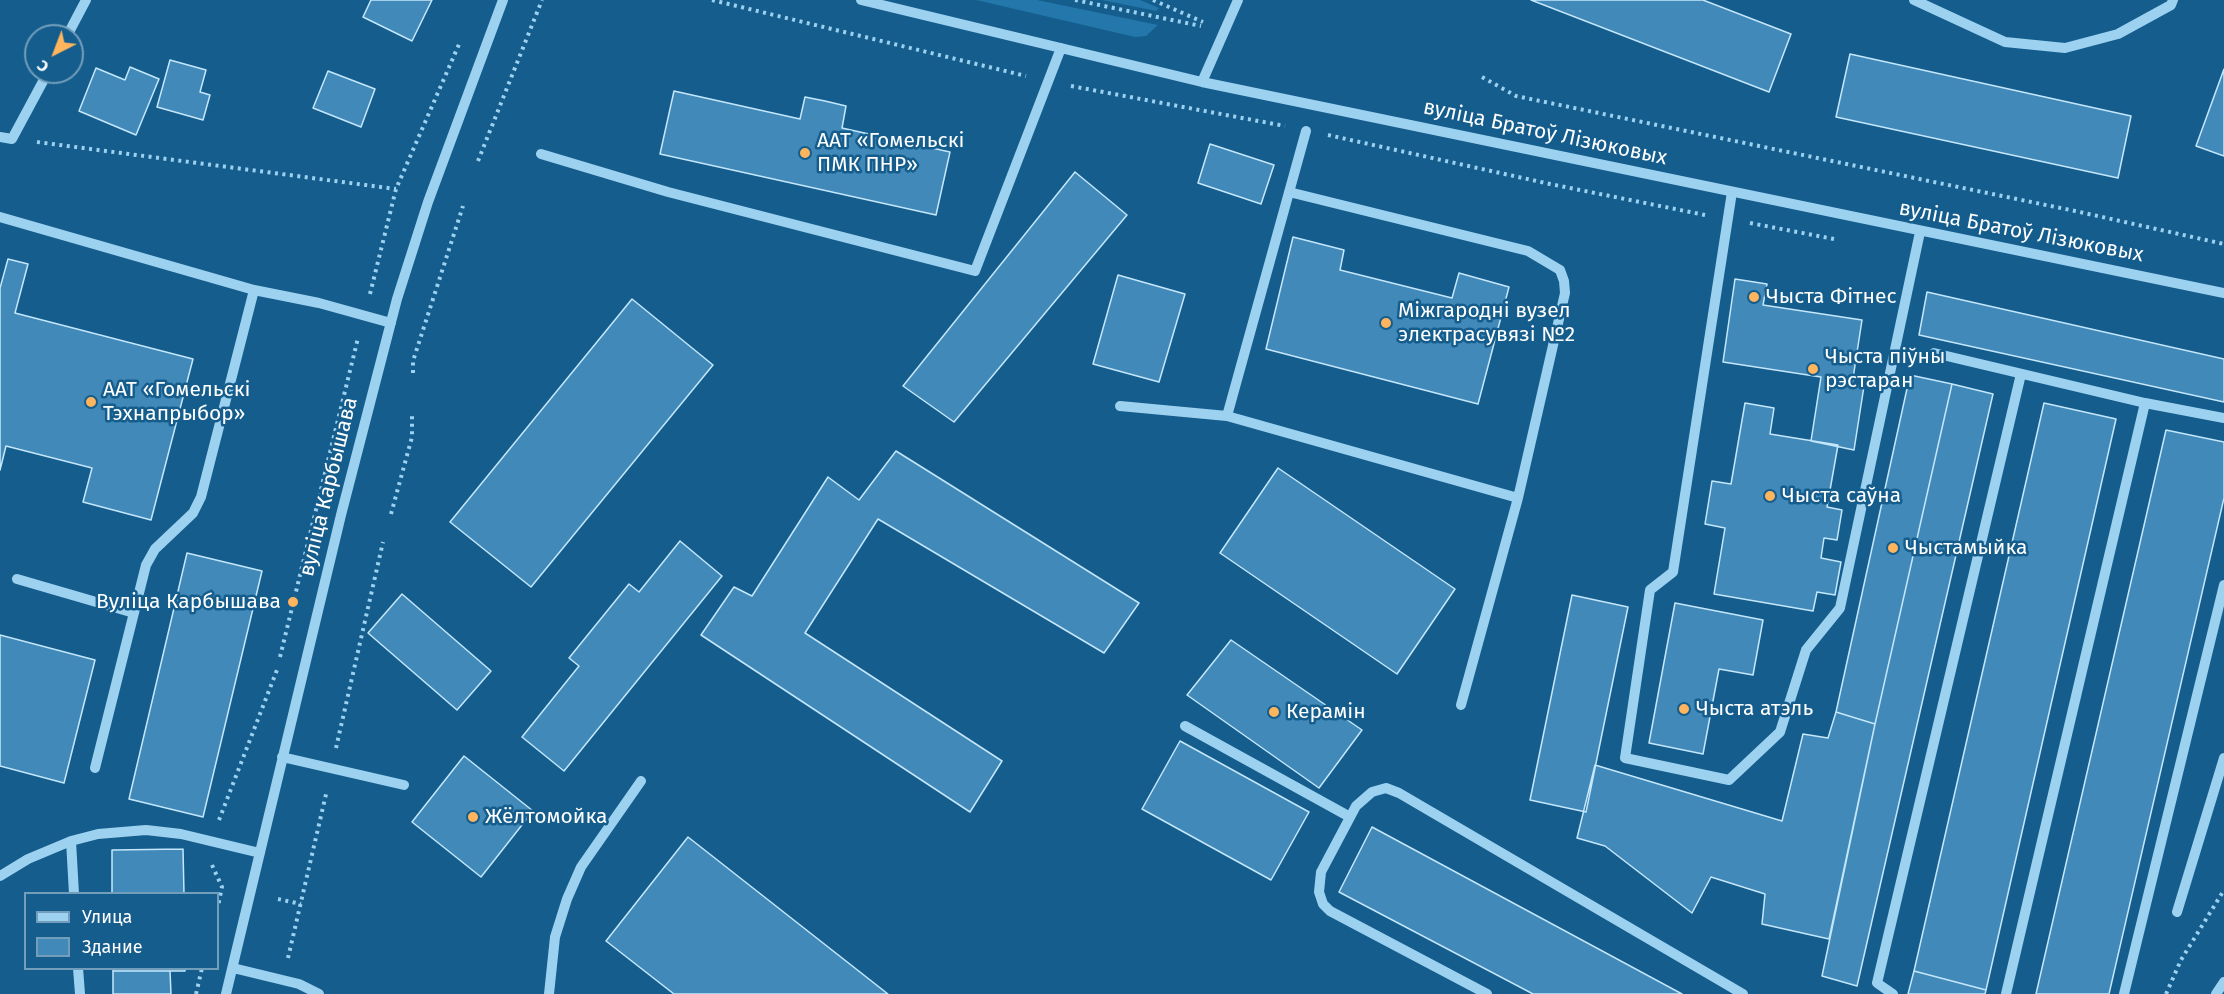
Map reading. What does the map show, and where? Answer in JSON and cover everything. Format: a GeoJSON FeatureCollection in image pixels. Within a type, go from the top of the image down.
{"type":"FeatureCollection","features":[{"type":"Feature","properties":{"kind":"street"},"geometry":{"type":"LineString","coordinates":[[73,24],[86,0]]}},
{"type":"Feature","properties":{"kind":"street","name":"вуліца Карбышава"},"geometry":{"type":"LineString","coordinates":[[226,994],[282,757],[391,323],[428,202],[503,0]]}},
{"type":"Feature","properties":{"kind":"street","name":"вуліца Братоў Лізюковых"},"geometry":{"type":"LineString","coordinates":[[861,0],[1202,82],[2224,293]]}},
{"type":"Feature","properties":{"kind":"street"},"geometry":{"type":"LineString","coordinates":[[1202,82],[1238,0]]}},
{"type":"Feature","properties":{"kind":"street"},"geometry":{"type":"LineString","coordinates":[[1914,0],[2005,42],[2066,48],[2118,34],[2171,5],[2173,0]]}},
{"type":"Feature","properties":{"kind":"street"},"geometry":{"type":"LineString","coordinates":[[541,154],[668,192],[975,271],[1060,48]]}},
{"type":"Feature","properties":{"kind":"street"},"geometry":{"type":"LineString","coordinates":[[0,137],[12,139],[42,84]]}},
{"type":"Feature","properties":{"kind":"street"},"geometry":{"type":"LineString","coordinates":[[1227,416],[1306,131]]}},
{"type":"Feature","properties":{"kind":"street"},"geometry":{"type":"LineString","coordinates":[[1289,192],[1528,251],[1560,270],[1564,281],[1564,293],[1518,498],[1461,705]]}},
{"type":"Feature","properties":{"kind":"street"},"geometry":{"type":"LineString","coordinates":[[1732,192],[1673,572],[1650,590],[1625,758],[1730,780],[1780,732],[1806,650],[1840,608],[1920,232]]}},
{"type":"Feature","properties":{"kind":"street"},"geometry":{"type":"LineString","coordinates":[[0,217],[254,290],[319,303],[391,323]]}},
{"type":"Feature","properties":{"kind":"street"},"geometry":{"type":"LineString","coordinates":[[95,768],[146,565],[155,549],[193,513],[201,497],[254,290]]}},
{"type":"Feature","properties":{"kind":"street"},"geometry":{"type":"LineString","coordinates":[[1934,353],[2145,404],[2224,418]]}},
{"type":"Feature","properties":{"kind":"street"},"geometry":{"type":"LineString","coordinates":[[1893,994],[1877,983],[2021,374]]}},
{"type":"Feature","properties":{"kind":"street"},"geometry":{"type":"LineString","coordinates":[[2006,994],[2145,404]]}},
{"type":"Feature","properties":{"kind":"street"},"geometry":{"type":"LineString","coordinates":[[1120,406],[1227,416],[1518,498]]}},
{"type":"Feature","properties":{"kind":"street"},"geometry":{"type":"LineString","coordinates":[[17,579],[134,613]]}},
{"type":"Feature","properties":{"kind":"street"},"geometry":{"type":"LineString","coordinates":[[2124,994],[2224,585]]}},
{"type":"Feature","properties":{"kind":"street"},"geometry":{"type":"LineString","coordinates":[[1185,726],[1350,817]]}},
{"type":"Feature","properties":{"kind":"street"},"geometry":{"type":"LineString","coordinates":[[282,757],[405,785]]}},
{"type":"Feature","properties":{"kind":"street"},"geometry":{"type":"LineString","coordinates":[[2177,912],[2224,758]]}},
{"type":"Feature","properties":{"kind":"street"},"geometry":{"type":"LineString","coordinates":[[549,994],[555,937],[567,899],[581,867],[641,781]]}},
{"type":"Feature","properties":{"kind":"street"},"geometry":{"type":"LineString","coordinates":[[1487,994],[1330,911],[1323,904],[1319,892],[1321,872],[1356,806],[1372,792],[1386,788],[1399,793],[1743,994]]}},
{"type":"Feature","properties":{"kind":"street"},"geometry":{"type":"LineString","coordinates":[[0,876],[28,858],[71,841],[98,834],[146,830],[181,834],[260,854]]}},
{"type":"Feature","properties":{"kind":"street"},"geometry":{"type":"LineString","coordinates":[[71,841],[74,892]]}},
{"type":"Feature","properties":{"kind":"street"},"geometry":{"type":"LineString","coordinates":[[232,968],[299,984],[319,994]]}},
{"type":"Feature","properties":{"kind":"street"},"geometry":{"type":"LineString","coordinates":[[78,970],[80,994]]}},
{"type":"Feature","properties":{"kind":"street"},"geometry":{"type":"LineString","coordinates":[[2216,994],[2224,982]]}},
{"type":"Feature","properties":{"kind":"path"},"geometry":{"type":"LineString","coordinates":[[478,161],[542,0]]}},
{"type":"Feature","properties":{"kind":"path"},"geometry":{"type":"LineString","coordinates":[[712,0],[1048,81],[1306,131],[1550,184],[1845,241]]}},
{"type":"Feature","properties":{"kind":"path"},"geometry":{"type":"LineString","coordinates":[[1075,0],[1224,31]]}},
{"type":"Feature","properties":{"kind":"path"},"geometry":{"type":"LineString","coordinates":[[1153,0],[1224,31]]}},
{"type":"Feature","properties":{"kind":"path"},"geometry":{"type":"LineString","coordinates":[[368,301],[396,189],[464,32]]}},
{"type":"Feature","properties":{"kind":"path"},"geometry":{"type":"LineString","coordinates":[[1482,77],[1516,96],[2075,211],[2224,244]]}},
{"type":"Feature","properties":{"kind":"path"},"geometry":{"type":"LineString","coordinates":[[12,139],[396,189]]}},
{"type":"Feature","properties":{"kind":"path"},"geometry":{"type":"LineString","coordinates":[[413,373],[412,361],[463,206]]}},
{"type":"Feature","properties":{"kind":"path"},"geometry":{"type":"LineString","coordinates":[[215,830],[277,673],[361,328]]}},
{"type":"Feature","properties":{"kind":"path"},"geometry":{"type":"LineString","coordinates":[[391,514],[412,437],[412,414]]}},
{"type":"Feature","properties":{"kind":"path"},"geometry":{"type":"LineString","coordinates":[[336,749],[383,542]]}},
{"type":"Feature","properties":{"kind":"path"},"geometry":{"type":"LineString","coordinates":[[288,959],[328,784]]}},
{"type":"Feature","properties":{"kind":"path"},"geometry":{"type":"LineString","coordinates":[[208,856],[222,887],[219,901]]}},
{"type":"Feature","properties":{"kind":"path"},"geometry":{"type":"LineString","coordinates":[[2166,994],[2181,960],[2224,890]]}},
{"type":"Feature","properties":{"kind":"path"},"geometry":{"type":"LineString","coordinates":[[278,899],[301,904]]}},
{"type":"Feature","properties":{"kind":"path"},"geometry":{"type":"LineString","coordinates":[[196,994],[202,970]]}},
{"type":"Feature","properties":{"kind":"shaded area"},"geometry":{"type":"Polygon","coordinates":[[[976,0],[1037,0],[1158,25],[1146,36],[1135,37],[976,0]]]}},
{"type":"Feature","properties":{"kind":"shaded area"},"geometry":{"type":"Polygon","coordinates":[[[1102,0],[1140,0],[1159,8],[1156,11],[1102,0]]]}},
{"type":"Feature","properties":{"kind":"building"},"geometry":{"type":"Polygon","coordinates":[[[371,0],[432,0],[412,41],[363,17],[371,0]]]}},
{"type":"Feature","properties":{"kind":"building"},"geometry":{"type":"Polygon","coordinates":[[[1531,0],[1703,0],[1791,34],[1769,92],[1531,0]]]}},
{"type":"Feature","properties":{"kind":"building"},"geometry":{"type":"Polygon","coordinates":[[[1850,54],[2131,116],[2118,178],[1836,117],[1850,54]]]}},
{"type":"Feature","properties":{"kind":"building"},"geometry":{"type":"Polygon","coordinates":[[[170,60],[206,70],[200,92],[210,95],[203,120],[157,107],[170,60]]]}},
{"type":"Feature","properties":{"kind":"building"},"geometry":{"type":"Polygon","coordinates":[[[130,67],[159,79],[136,135],[79,111],[96,68],[125,80],[130,67]]]}},
{"type":"Feature","properties":{"kind":"building"},"geometry":{"type":"Polygon","coordinates":[[[2224,69],[2224,156],[2196,146],[2224,69]]]}},
{"type":"Feature","properties":{"kind":"building"},"geometry":{"type":"Polygon","coordinates":[[[328,71],[375,89],[361,127],[313,108],[328,71]]]}},
{"type":"Feature","properties":{"kind":"building","name":"ААТ «Гомельскі ПМК ПНР»"},"geometry":{"type":"Polygon","coordinates":[[[674,91],[800,119],[805,97],[825,101],[846,106],[842,128],[950,152],[936,215],[660,154],[674,91]]]}},
{"type":"Feature","properties":{"kind":"building"},"geometry":{"type":"Polygon","coordinates":[[[1210,144],[1274,165],[1261,204],[1198,183],[1210,144]]]}},
{"type":"Feature","properties":{"kind":"building"},"geometry":{"type":"Polygon","coordinates":[[[1075,172],[1127,215],[954,422],[903,386],[1075,172]]]}},
{"type":"Feature","properties":{"kind":"building","name":"Міжгародні вузел электрасувязі №2"},"geometry":{"type":"Polygon","coordinates":[[[1293,237],[1344,250],[1340,270],[1452,298],[1459,273],[1509,287],[1478,404],[1266,349],[1293,237]]]}},
{"type":"Feature","properties":{"kind":"building","name":"ААТ «Гомельскі Тэхнапрыбор»"},"geometry":{"type":"Polygon","coordinates":[[[8,259],[28,264],[15,313],[193,359],[151,520],[83,502],[92,468],[6,446],[0,470],[0,288],[8,259]]]}},
{"type":"Feature","properties":{"kind":"building"},"geometry":{"type":"Polygon","coordinates":[[[1118,275],[1185,294],[1159,382],[1093,364],[1118,275]]]}},
{"type":"Feature","properties":{"kind":"building","name":"Чыста піўны рэстаран"},"geometry":{"type":"Polygon","coordinates":[[[1735,279],[1767,284],[1763,305],[1862,320],[1852,385],[1864,386],[1854,450],[1811,441],[1821,377],[1723,362],[1735,279]]]}},
{"type":"Feature","properties":{"kind":"building"},"geometry":{"type":"Polygon","coordinates":[[[1927,292],[2224,359],[2224,402],[1919,335],[1927,292]]]}},
{"type":"Feature","properties":{"kind":"building"},"geometry":{"type":"Polygon","coordinates":[[[632,299],[713,365],[531,587],[450,522],[632,299]]]}},
{"type":"Feature","properties":{"kind":"building","name":"Чыстамыйка"},"geometry":{"type":"Polygon","coordinates":[[[1910,375],[1952,384],[1875,724],[1836,712],[1910,375]]]}},
{"type":"Feature","properties":{"kind":"building"},"geometry":{"type":"Polygon","coordinates":[[[1952,384],[1993,394],[1857,986],[1822,976],[1875,724],[1952,384]]]}},
{"type":"Feature","properties":{"kind":"building","name":"Чыста саўна"},"geometry":{"type":"Polygon","coordinates":[[[1745,403],[1774,408],[1770,434],[1838,445],[1827,507],[1842,510],[1837,540],[1824,538],[1821,558],[1841,562],[1835,595],[1817,592],[1813,611],[1714,594],[1725,528],[1705,524],[1712,481],[1731,484],[1745,403]]]}},
{"type":"Feature","properties":{"kind":"building"},"geometry":{"type":"Polygon","coordinates":[[[2044,403],[2116,419],[1986,990],[1914,971],[2044,403]]]}},
{"type":"Feature","properties":{"kind":"building"},"geometry":{"type":"Polygon","coordinates":[[[2166,430],[2224,442],[2224,498],[2109,994],[2036,994],[2166,430]]]}},
{"type":"Feature","properties":{"kind":"building"},"geometry":{"type":"Polygon","coordinates":[[[896,451],[1139,603],[1104,653],[878,519],[805,633],[1002,761],[970,812],[701,635],[734,587],[752,596],[828,477],[859,500],[896,451]]]}},
{"type":"Feature","properties":{"kind":"building"},"geometry":{"type":"Polygon","coordinates":[[[1278,468],[1455,589],[1397,674],[1220,553],[1278,468]]]}},
{"type":"Feature","properties":{"kind":"building"},"geometry":{"type":"Polygon","coordinates":[[[680,541],[722,576],[564,771],[522,737],[579,666],[569,658],[629,584],[639,592],[680,541]]]}},
{"type":"Feature","properties":{"kind":"building"},"geometry":{"type":"Polygon","coordinates":[[[187,553],[262,571],[203,817],[129,799],[187,553]]]}},
{"type":"Feature","properties":{"kind":"building"},"geometry":{"type":"Polygon","coordinates":[[[402,594],[491,671],[457,710],[368,633],[402,594]]]}},
{"type":"Feature","properties":{"kind":"building"},"geometry":{"type":"Polygon","coordinates":[[[1572,595],[1628,607],[1586,812],[1530,800],[1572,595]]]}},
{"type":"Feature","properties":{"kind":"building","name":"Чыста атэль"},"geometry":{"type":"Polygon","coordinates":[[[1675,603],[1763,620],[1753,675],[1719,669],[1703,754],[1649,743],[1675,603]]]}},
{"type":"Feature","properties":{"kind":"building"},"geometry":{"type":"Polygon","coordinates":[[[0,635],[95,660],[64,783],[0,766],[0,635]]]}},
{"type":"Feature","properties":{"kind":"building","name":"Керамін"},"geometry":{"type":"Polygon","coordinates":[[[1231,640],[1362,730],[1319,788],[1187,695],[1231,640]]]}},
{"type":"Feature","properties":{"kind":"building"},"geometry":{"type":"Polygon","coordinates":[[[1836,712],[1875,724],[1829,939],[1762,924],[1765,894],[1711,877],[1692,913],[1605,846],[1577,838],[1595,765],[1782,821],[1803,734],[1828,738],[1836,712]]]}},
{"type":"Feature","properties":{"kind":"building"},"geometry":{"type":"Polygon","coordinates":[[[1180,741],[1309,812],[1271,880],[1142,809],[1180,741]]]}},
{"type":"Feature","properties":{"kind":"building","name":"Жёлтомойка"},"geometry":{"type":"Polygon","coordinates":[[[464,756],[533,811],[481,877],[412,822],[464,756]]]}},
{"type":"Feature","properties":{"kind":"building"},"geometry":{"type":"Polygon","coordinates":[[[1372,827],[1682,994],[1533,994],[1339,892],[1372,827]]]}},
{"type":"Feature","properties":{"kind":"building"},"geometry":{"type":"Polygon","coordinates":[[[688,837],[888,994],[674,994],[606,941],[688,837]]]}},
{"type":"Feature","properties":{"kind":"building"},"geometry":{"type":"Polygon","coordinates":[[[183,849],[184,892],[112,892],[112,850],[183,849]]]}},
{"type":"Feature","properties":{"kind":"building"},"geometry":{"type":"Polygon","coordinates":[[[113,970],[185,970],[185,971],[113,970]]]}},
{"type":"Feature","properties":{"kind":"building"},"geometry":{"type":"Polygon","coordinates":[[[113,971],[170,971],[171,994],[113,994],[113,971]]]}},
{"type":"Feature","properties":{"kind":"building"},"geometry":{"type":"Polygon","coordinates":[[[1914,971],[1986,990],[1985,994],[1908,994],[1914,971]]]}},
{"type":"Feature","properties":{"kind":"place","name":"ААТ «Гомельскі ПМК ПНР»"},"geometry":{"type":"Point","coordinates":[805,153]}},
{"type":"Feature","properties":{"kind":"place","name":"Чыста Фітнес"},"geometry":{"type":"Point","coordinates":[1754,297]}},
{"type":"Feature","properties":{"kind":"place","name":"Міжгародні вузел электрасувязі №2"},"geometry":{"type":"Point","coordinates":[1386,323]}},
{"type":"Feature","properties":{"kind":"place","name":"Чыста піўны рэстаран"},"geometry":{"type":"Point","coordinates":[1813,369]}},
{"type":"Feature","properties":{"kind":"place","name":"ААТ «Гомельскі Тэхнапрыбор»"},"geometry":{"type":"Point","coordinates":[91,402]}},
{"type":"Feature","properties":{"kind":"place","name":"Чыста саўна"},"geometry":{"type":"Point","coordinates":[1770,496]}},
{"type":"Feature","properties":{"kind":"place","name":"Чыстамыйка"},"geometry":{"type":"Point","coordinates":[1893,548]}},
{"type":"Feature","properties":{"kind":"place","name":"Вуліца Карбышава"},"geometry":{"type":"Point","coordinates":[293,602]}},
{"type":"Feature","properties":{"kind":"place","name":"Чыста атэль"},"geometry":{"type":"Point","coordinates":[1684,709]}},
{"type":"Feature","properties":{"kind":"place","name":"Керамін"},"geometry":{"type":"Point","coordinates":[1274,712]}},
{"type":"Feature","properties":{"kind":"place","name":"Жёлтомойка"},"geometry":{"type":"Point","coordinates":[473,817]}}]}
